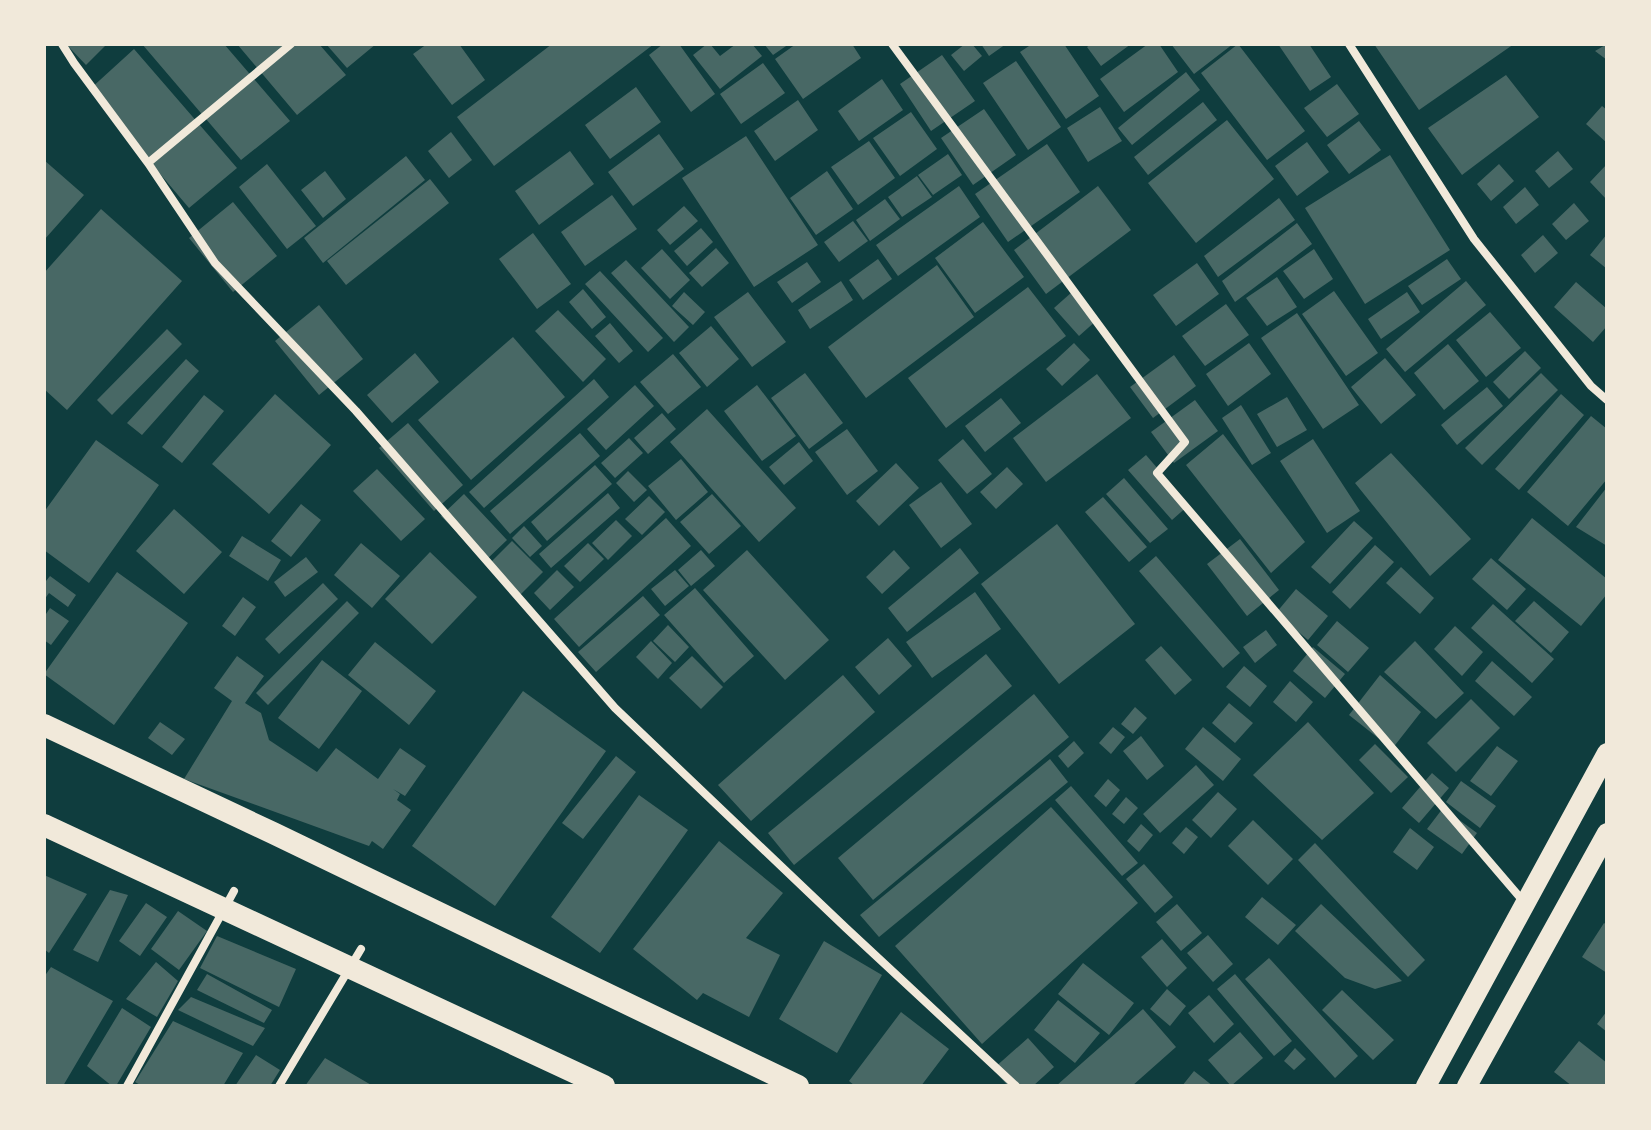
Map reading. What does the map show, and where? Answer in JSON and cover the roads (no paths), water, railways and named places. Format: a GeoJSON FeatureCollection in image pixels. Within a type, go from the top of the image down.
{"type":"FeatureCollection","features":[{"type":"Feature","properties":{"kind":"highway"},"geometry":{"type":"LineString","coordinates":[[44,725],[798,1086]]}},
{"type":"Feature","properties":{"kind":"highway"},"geometry":{"type":"LineString","coordinates":[[44,825],[604,1086]]}},
{"type":"Feature","properties":{"kind":"main road"},"geometry":{"type":"LineString","coordinates":[[1426,1086],[1607,753]]}},
{"type":"Feature","properties":{"kind":"main road"},"geometry":{"type":"LineString","coordinates":[[1467,1086],[1607,833]]}},
{"type":"Feature","properties":{"kind":"street"},"geometry":{"type":"LineString","coordinates":[[62,44],[215,263],[356,411],[615,708],[1016,1086]]}},
{"type":"Feature","properties":{"kind":"street"},"geometry":{"type":"LineString","coordinates":[[148,163],[291,44]]}},
{"type":"Feature","properties":{"kind":"street"},"geometry":{"type":"LineString","coordinates":[[892,44],[1185,442],[1157,473],[1525,903]]}},
{"type":"Feature","properties":{"kind":"street"},"geometry":{"type":"LineString","coordinates":[[1349,44],[1474,239],[1591,386],[1607,400]]}},
{"type":"Feature","properties":{"kind":"street"},"geometry":{"type":"LineString","coordinates":[[127,1086],[234,891]]}},
{"type":"Feature","properties":{"kind":"street"},"geometry":{"type":"LineString","coordinates":[[279,1086],[361,949]]}}]}
